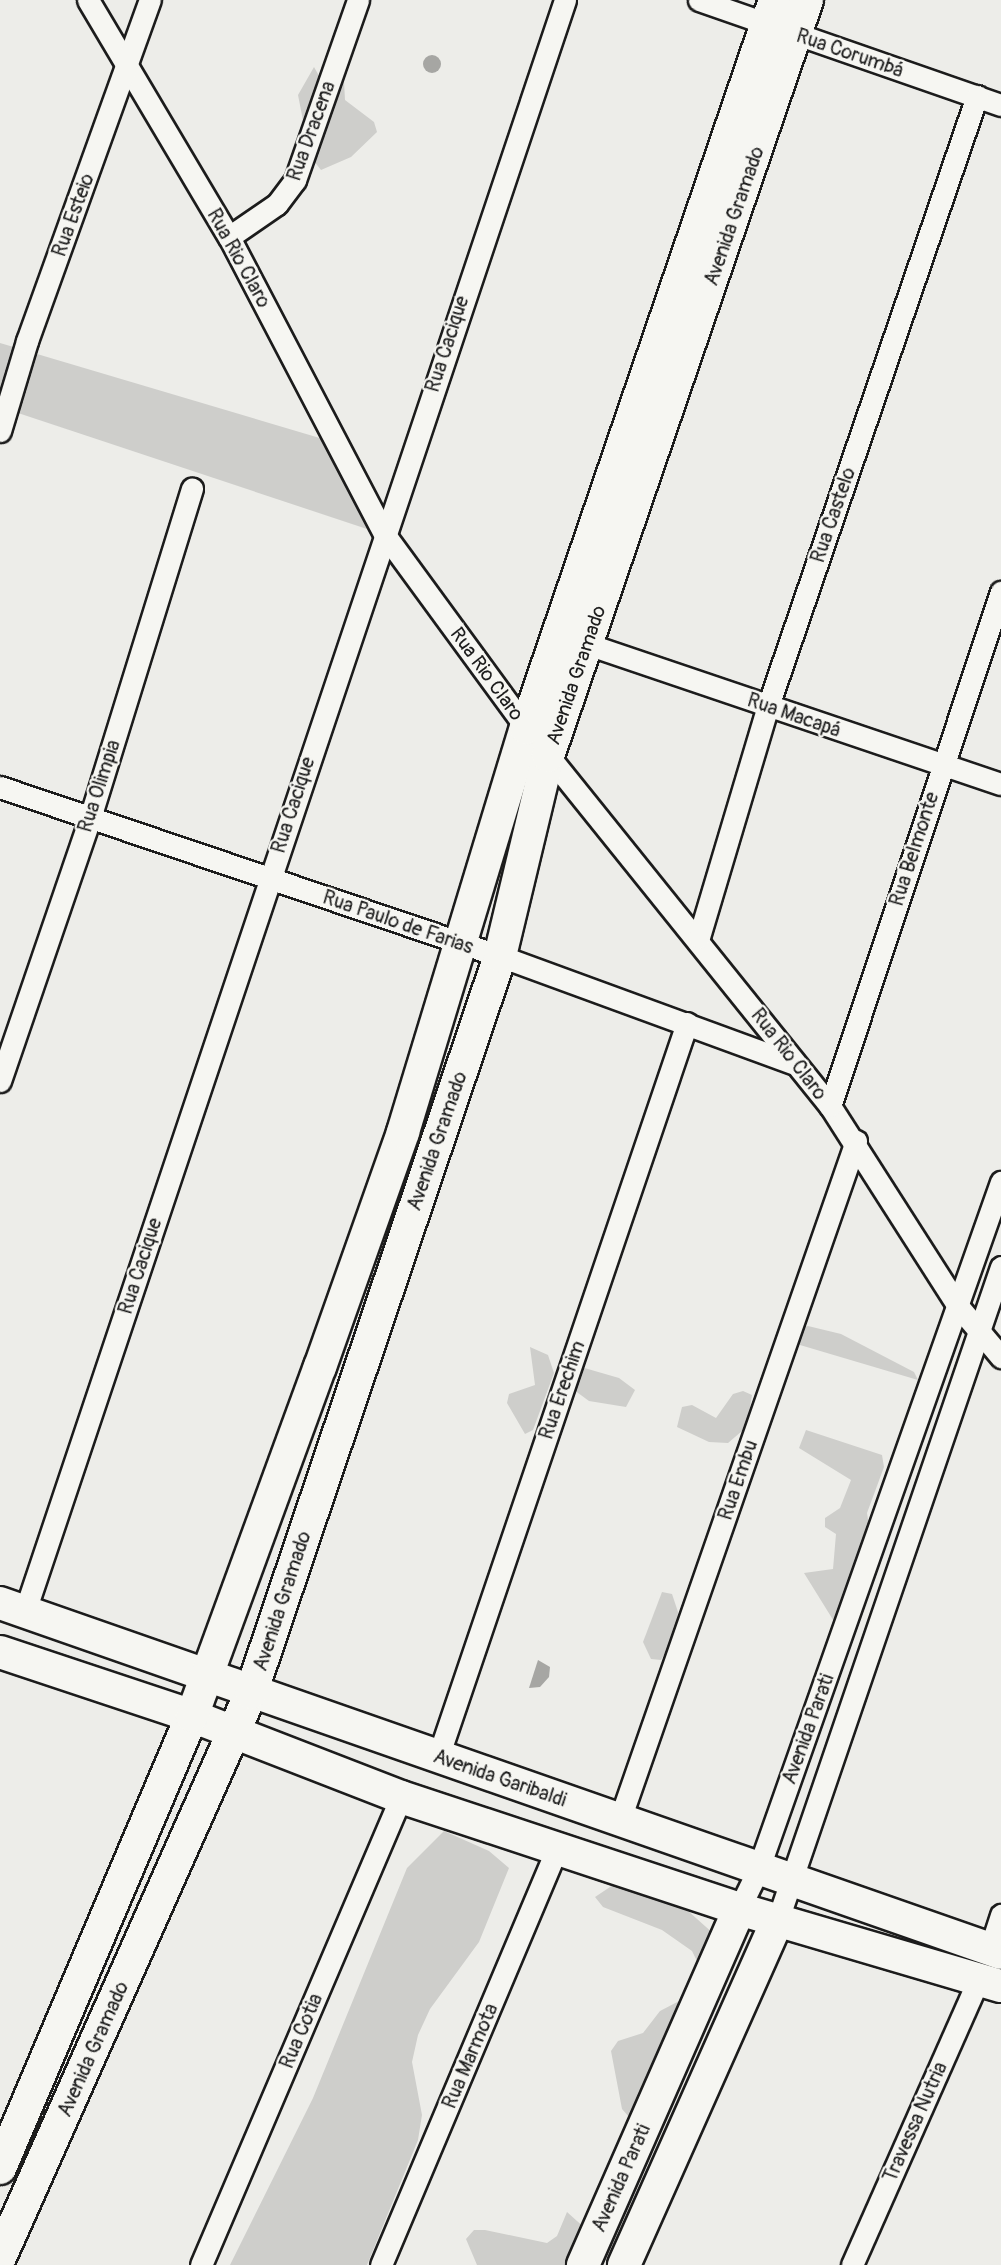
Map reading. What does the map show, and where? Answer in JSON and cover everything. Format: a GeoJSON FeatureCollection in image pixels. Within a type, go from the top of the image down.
{"type":"FeatureCollection","features":[{"type":"Feature","properties":{"kind":"street","name":"Rua Esteio"},"geometry":{"type":"LineString","coordinates":[[0,431],[27,341],[150,0]]}},
{"type":"Feature","properties":{"kind":"street","name":"Rua Dracena"},"geometry":{"type":"LineString","coordinates":[[229,237],[277,204],[295,180],[358,0]]}},
{"type":"Feature","properties":{"kind":"street","name":"Rua Cacique"},"geometry":{"type":"LineString","coordinates":[[13,1607],[270,877],[565,0]]}},
{"type":"Feature","properties":{"kind":"street","name":"Rua Corumbá"},"geometry":{"type":"LineString","coordinates":[[699,0],[771,12],[796,34],[1001,105]]}},
{"type":"Feature","properties":{"kind":"street","name":"Avenida Gramado"},"geometry":{"type":"LineString","coordinates":[[0,2257],[235,1734],[251,1693],[356,1376],[500,956],[548,756],[807,0]]}},
{"type":"Feature","properties":{"kind":"street","name":"Rua Rio Claro"},"geometry":{"type":"LineString","coordinates":[[87,1],[128,64],[229,237],[385,535],[526,728],[699,937],[793,1063],[830,1106],[856,1142],[958,1306],[1001,1357]]}},
{"type":"Feature","properties":{"kind":"street","name":"Avenida Gramado"},"geometry":{"type":"LineString","coordinates":[[0,2168],[7,2136],[192,1716],[320,1367],[403,1132],[462,945],[526,728],[771,12]]}},
{"type":"Feature","properties":{"kind":"street","name":"Rua Castelo"},"geometry":{"type":"LineString","coordinates":[[699,937],[768,706],[976,96]]}},
{"type":"Feature","properties":{"kind":"street","name":"Rua Olimpia"},"geometry":{"type":"LineString","coordinates":[[0,1081],[90,818],[192,488]]}},
{"type":"Feature","properties":{"kind":"street","name":"Rua Belmonte"},"geometry":{"type":"LineString","coordinates":[[830,1106],[1001,592]]}},
{"type":"Feature","properties":{"kind":"street","name":"Rua Macapá"},"geometry":{"type":"LineString","coordinates":[[587,644],[1001,784]]}},
{"type":"Feature","properties":{"kind":"street","name":"Rua Paulo de Farias"},"geometry":{"type":"LineString","coordinates":[[0,787],[500,956],[793,1063]]}},
{"type":"Feature","properties":{"kind":"street","name":"Rua Erechim"},"geometry":{"type":"LineString","coordinates":[[438,1757],[687,1023]]}},
{"type":"Feature","properties":{"kind":"street"},"geometry":{"type":"LineString","coordinates":[[403,1132],[437,1140]]}},
{"type":"Feature","properties":{"kind":"street","name":"Rua Embu"},"geometry":{"type":"LineString","coordinates":[[620,1819],[856,1142]]}},
{"type":"Feature","properties":{"kind":"street","name":"Avenida Parati"},"geometry":{"type":"LineString","coordinates":[[583,2265],[758,1870],[1001,1182]]}},
{"type":"Feature","properties":{"kind":"street","name":"Avenida Parati"},"geometry":{"type":"LineString","coordinates":[[624,2265],[793,1882],[978,1327],[1001,1267]]}},
{"type":"Feature","properties":{"kind":"street"},"geometry":{"type":"LineString","coordinates":[[320,1367],[356,1376]]}},
{"type":"Feature","properties":{"kind":"street","name":"Avenida Garibaldi"},"geometry":{"type":"LineString","coordinates":[[13,1607],[205,1677],[996,1951]]}},
{"type":"Feature","properties":{"kind":"street"},"geometry":{"type":"LineString","coordinates":[[0,1652],[192,1716],[402,1797],[739,1909],[990,1983]]}},
{"type":"Feature","properties":{"kind":"street","name":"Rua Cotia"},"geometry":{"type":"LineString","coordinates":[[201,2265],[402,1797]]}},
{"type":"Feature","properties":{"kind":"street","name":"Rua Marmota"},"geometry":{"type":"LineString","coordinates":[[381,2265],[558,1847]]}},
{"type":"Feature","properties":{"kind":"street"},"geometry":{"type":"LineString","coordinates":[[996,1951],[1001,1915]]}},
{"type":"Feature","properties":{"kind":"street","name":"Travessa Nutria"},"geometry":{"type":"LineString","coordinates":[[852,2265],[990,1983]]}},
{"type":"Feature","properties":{"kind":"shaded area"},"geometry":{"type":"Polygon","coordinates":[[[428,55],[436,55],[441,60],[439,71],[428,73],[423,68],[423,60],[428,55]]]}},
{"type":"Feature","properties":{"kind":"shaded area"},"geometry":{"type":"Polygon","coordinates":[[[343,62],[345,100],[374,122],[377,132],[351,157],[321,170],[310,156],[298,95],[314,67],[322,81],[343,62]]]}},
{"type":"Feature","properties":{"kind":"shaded area"},"geometry":{"type":"Polygon","coordinates":[[[0,343],[323,439],[367,529],[0,407],[0,343]]]}},
{"type":"Feature","properties":{"kind":"shaded area"},"geometry":{"type":"Polygon","coordinates":[[[808,1326],[841,1334],[914,1372],[918,1380],[800,1345],[798,1329],[808,1326]]]}},
{"type":"Feature","properties":{"kind":"shaded area"},"geometry":{"type":"Polygon","coordinates":[[[530,1347],[548,1355],[554,1373],[533,1430],[525,1434],[507,1403],[509,1394],[535,1385],[530,1347]]]}},
{"type":"Feature","properties":{"kind":"shaded area"},"geometry":{"type":"Polygon","coordinates":[[[581,1367],[619,1378],[635,1390],[626,1407],[589,1401],[574,1390],[570,1381],[581,1367]]]}},
{"type":"Feature","properties":{"kind":"shaded area"},"geometry":{"type":"Polygon","coordinates":[[[743,1391],[752,1395],[749,1413],[742,1431],[728,1443],[709,1442],[677,1427],[682,1407],[692,1405],[716,1418],[733,1394],[743,1391]]]}},
{"type":"Feature","properties":{"kind":"shaded area"},"geometry":{"type":"Polygon","coordinates":[[[806,1430],[882,1455],[884,1467],[867,1513],[870,1532],[835,1623],[804,1573],[833,1569],[836,1534],[825,1527],[825,1518],[840,1508],[851,1480],[799,1448],[806,1430]]]}},
{"type":"Feature","properties":{"kind":"shaded area"},"geometry":{"type":"Polygon","coordinates":[[[662,1592],[672,1594],[678,1612],[676,1633],[661,1660],[651,1659],[643,1642],[662,1592]]]}},
{"type":"Feature","properties":{"kind":"shaded area"},"geometry":{"type":"Polygon","coordinates":[[[538,1660],[550,1667],[549,1677],[540,1687],[529,1688],[538,1660]]]}},
{"type":"Feature","properties":{"kind":"shaded area"},"geometry":{"type":"Polygon","coordinates":[[[444,1831],[489,1851],[509,1868],[479,1942],[430,2009],[418,2035],[412,2062],[422,2115],[418,2140],[367,2265],[230,2265],[313,2098],[407,1868],[444,1831]]]}},
{"type":"Feature","properties":{"kind":"shaded area"},"geometry":{"type":"Polygon","coordinates":[[[616,1883],[687,1910],[715,1935],[641,2111],[630,2118],[622,2109],[611,2051],[618,2041],[643,2033],[660,2011],[683,1999],[698,1963],[692,1951],[662,1930],[603,1907],[595,1897],[616,1883]]]}},
{"type":"Feature","properties":{"kind":"shaded area"},"geometry":{"type":"Polygon","coordinates":[[[567,2212],[587,2230],[590,2265],[477,2265],[466,2239],[474,2230],[485,2230],[547,2243],[557,2236],[567,2212]]]}}]}
